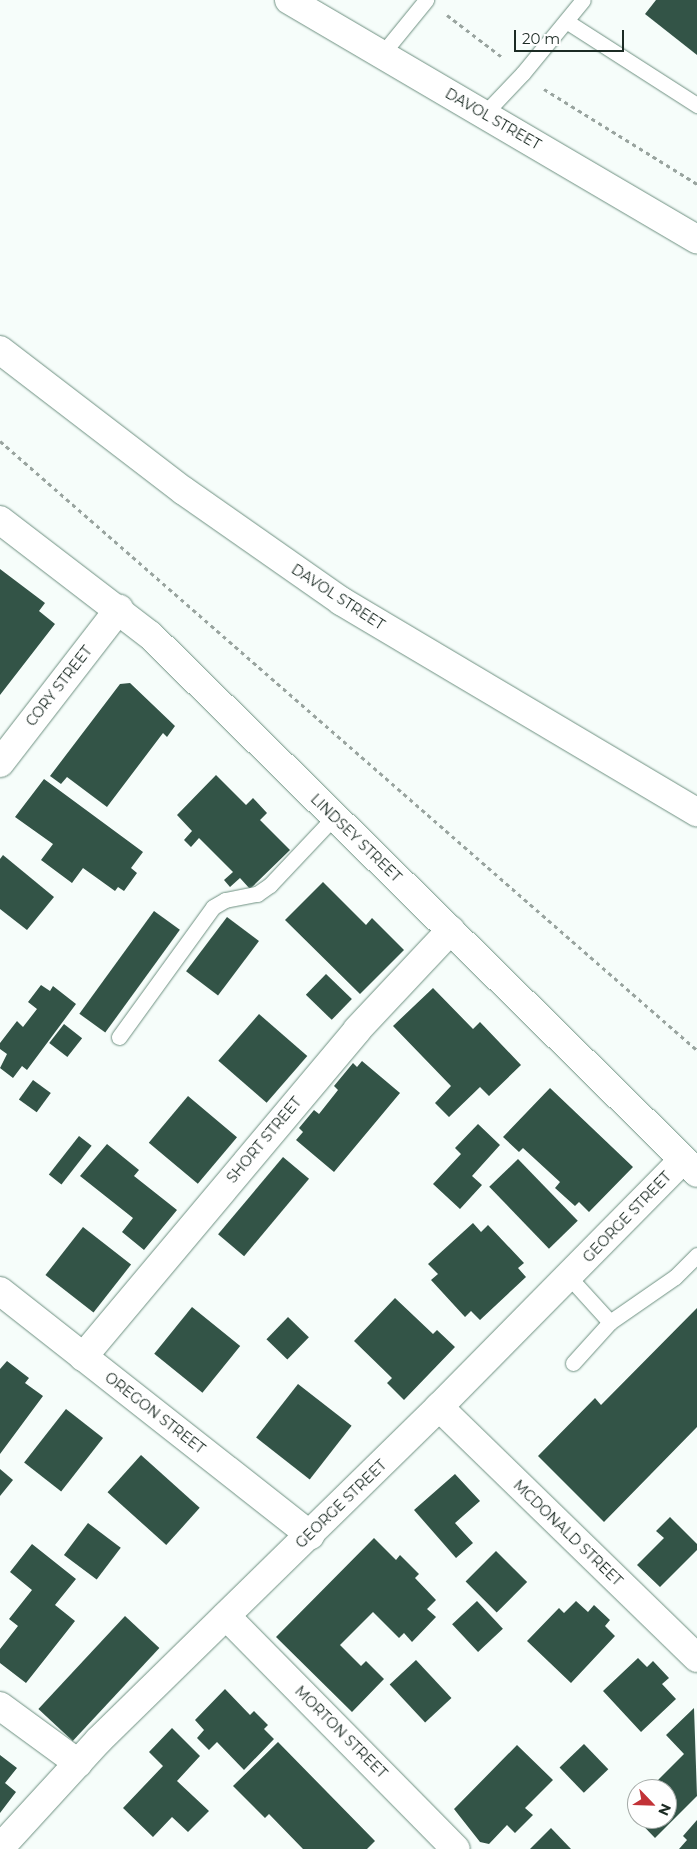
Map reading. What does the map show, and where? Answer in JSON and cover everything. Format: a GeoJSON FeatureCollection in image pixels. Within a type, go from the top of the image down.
{"type":"FeatureCollection","features":[{"type":"Feature","properties":{"kind":"main road","name":"DAVOL STREET"},"geometry":{"type":"LineString","coordinates":[[289,0],[697,239]]}},
{"type":"Feature","properties":{"kind":"main road","name":"DAVOL STREET"},"geometry":{"type":"LineString","coordinates":[[0,350],[184,491],[341,601],[697,812]]}},
{"type":"Feature","properties":{"kind":"main road","name":"LINDSEY STREET"},"geometry":{"type":"LineString","coordinates":[[0,520],[119,609],[150,635],[690,1167]]}},
{"type":"Feature","properties":{"kind":"main road","name":"CORY STREET"},"geometry":{"type":"LineString","coordinates":[[0,763],[119,609]]}},
{"type":"Feature","properties":{"kind":"main road","name":"SHORT STREET"},"geometry":{"type":"LineString","coordinates":[[83,1357],[326,1067],[451,930]]}},
{"type":"Feature","properties":{"kind":"main road","name":"GEORGE STREET"},"geometry":{"type":"LineString","coordinates":[[0,1848],[78,1763],[569,1277],[690,1167]]}},
{"type":"Feature","properties":{"kind":"main road","name":"OREGON STREET"},"geometry":{"type":"LineString","coordinates":[[0,1291],[310,1534]]}},
{"type":"Feature","properties":{"kind":"main road","name":"MCDONALD STREET"},"geometry":{"type":"LineString","coordinates":[[439,1407],[697,1658]]}},
{"type":"Feature","properties":{"kind":"main road","name":"MORTON STREET"},"geometry":{"type":"LineString","coordinates":[[226,1616],[456,1849]]}},
{"type":"Feature","properties":{"kind":"main road"},"geometry":{"type":"LineString","coordinates":[[0,1706],[78,1763]]}},
{"type":"Feature","properties":{"kind":"lane"},"geometry":{"type":"LineString","coordinates":[[382,54],[426,0]]}},
{"type":"Feature","properties":{"kind":"lane"},"geometry":{"type":"LineString","coordinates":[[485,114],[523,73],[582,0]]}},
{"type":"Feature","properties":{"kind":"lane"},"geometry":{"type":"LineString","coordinates":[[566,21],[697,105]]}},
{"type":"Feature","properties":{"kind":"lane"},"geometry":{"type":"LineString","coordinates":[[119,1037],[213,907],[225,900],[257,894],[270,885],[334,816]]}},
{"type":"Feature","properties":{"kind":"lane"},"geometry":{"type":"LineString","coordinates":[[573,1363],[610,1322],[674,1277],[697,1255]]}},
{"type":"Feature","properties":{"kind":"lane"},"geometry":{"type":"LineString","coordinates":[[569,1277],[610,1322]]}},
{"type":"Feature","properties":{"kind":"path"},"geometry":{"type":"LineString","coordinates":[[442,11],[562,102],[697,184]]}},
{"type":"Feature","properties":{"kind":"path"},"geometry":{"type":"LineString","coordinates":[[0,441],[697,1050]]}},
{"type":"Feature","properties":{"kind":"building"},"geometry":{"type":"Polygon","coordinates":[[[656,0],[697,0],[697,55],[645,14],[656,0]]]}},
{"type":"Feature","properties":{"kind":"building"},"geometry":{"type":"Polygon","coordinates":[[[0,569],[45,603],[39,611],[55,624],[0,695],[0,569]]]}},
{"type":"Feature","properties":{"kind":"building"},"geometry":{"type":"Polygon","coordinates":[[[130,683],[175,726],[167,737],[163,733],[107,807],[67,777],[61,784],[50,776],[120,684],[130,683]]]}},
{"type":"Feature","properties":{"kind":"building"},"geometry":{"type":"Polygon","coordinates":[[[216,775],[246,805],[253,798],[267,813],[260,820],[290,850],[250,889],[240,878],[230,887],[224,880],[233,872],[199,838],[191,847],[184,840],[192,831],[177,815],[216,775]]]}},
{"type":"Feature","properties":{"kind":"building"},"geometry":{"type":"Polygon","coordinates":[[[44,779],[143,852],[131,868],[137,873],[124,891],[118,887],[115,891],[83,868],[72,883],[41,860],[53,844],[15,817],[44,779]]]}},
{"type":"Feature","properties":{"kind":"building"},"geometry":{"type":"Polygon","coordinates":[[[3,855],[54,897],[27,930],[0,909],[0,859],[3,855]]]}},
{"type":"Feature","properties":{"kind":"building"},"geometry":{"type":"Polygon","coordinates":[[[323,882],[366,925],[372,918],[404,950],[360,994],[285,920],[323,882]]]}},
{"type":"Feature","properties":{"kind":"building"},"geometry":{"type":"Polygon","coordinates":[[[154,911],[180,930],[105,1033],[79,1014],[154,911]]]}},
{"type":"Feature","properties":{"kind":"building"},"geometry":{"type":"Polygon","coordinates":[[[227,917],[259,941],[218,995],[186,971],[227,917]]]}},
{"type":"Feature","properties":{"kind":"building"},"geometry":{"type":"Polygon","coordinates":[[[326,974],[352,999],[332,1020],[306,995],[326,974]]]}},
{"type":"Feature","properties":{"kind":"building"},"geometry":{"type":"Polygon","coordinates":[[[41,985],[50,991],[53,986],[76,1004],[27,1070],[22,1066],[13,1078],[0,1068],[7,1054],[0,1049],[0,1043],[17,1021],[23,1027],[37,1009],[28,1002],[41,985]]]}},
{"type":"Feature","properties":{"kind":"building"},"geometry":{"type":"Polygon","coordinates":[[[433,988],[473,1029],[480,1022],[521,1065],[489,1096],[480,1087],[449,1117],[435,1103],[451,1086],[393,1026],[433,988]]]}},
{"type":"Feature","properties":{"kind":"building"},"geometry":{"type":"Polygon","coordinates":[[[259,1014],[307,1056],[267,1103],[218,1061],[259,1014]]]}},
{"type":"Feature","properties":{"kind":"building"},"geometry":{"type":"Polygon","coordinates":[[[64,1024],[82,1038],[67,1057],[49,1043],[64,1024]]]}},
{"type":"Feature","properties":{"kind":"building"},"geometry":{"type":"Polygon","coordinates":[[[362,1061],[400,1093],[334,1172],[296,1140],[303,1132],[299,1128],[314,1110],[319,1114],[338,1090],[334,1086],[353,1063],[357,1067],[362,1061]]]}},
{"type":"Feature","properties":{"kind":"building"},"geometry":{"type":"Polygon","coordinates":[[[33,1080],[51,1093],[37,1112],[19,1099],[33,1080]]]}},
{"type":"Feature","properties":{"kind":"building"},"geometry":{"type":"Polygon","coordinates":[[[550,1088],[633,1167],[589,1212],[579,1202],[575,1206],[555,1188],[560,1182],[523,1148],[519,1152],[503,1137],[550,1088]]]}},
{"type":"Feature","properties":{"kind":"building"},"geometry":{"type":"Polygon","coordinates":[[[188,1096],[237,1137],[198,1184],[149,1143],[188,1096]]]}},
{"type":"Feature","properties":{"kind":"building"},"geometry":{"type":"Polygon","coordinates":[[[478,1124],[500,1145],[472,1176],[482,1185],[460,1209],[433,1184],[461,1154],[455,1148],[478,1124]]]}},
{"type":"Feature","properties":{"kind":"building"},"geometry":{"type":"Polygon","coordinates":[[[79,1136],[92,1146],[61,1184],[49,1175],[79,1136]]]}},
{"type":"Feature","properties":{"kind":"building"},"geometry":{"type":"Polygon","coordinates":[[[107,1144],[139,1170],[134,1176],[177,1210],[144,1250],[122,1232],[133,1218],[80,1176],[107,1144]]]}},
{"type":"Feature","properties":{"kind":"building"},"geometry":{"type":"Polygon","coordinates":[[[283,1157],[309,1179],[244,1256],[218,1234],[283,1157]]]}},
{"type":"Feature","properties":{"kind":"building"},"geometry":{"type":"Polygon","coordinates":[[[518,1159],[578,1221],[549,1249],[489,1187],[518,1159]]]}},
{"type":"Feature","properties":{"kind":"building"},"geometry":{"type":"Polygon","coordinates":[[[473,1223],[481,1232],[488,1225],[524,1263],[518,1268],[526,1277],[480,1320],[471,1311],[465,1317],[431,1280],[438,1274],[428,1264],[473,1223]]]}},
{"type":"Feature","properties":{"kind":"building"},"geometry":{"type":"Polygon","coordinates":[[[83,1227],[131,1265],[94,1313],[45,1275],[83,1227]]]}},
{"type":"Feature","properties":{"kind":"building"},"geometry":{"type":"Polygon","coordinates":[[[395,1298],[433,1334],[437,1330],[455,1347],[404,1400],[387,1383],[392,1378],[354,1341],[395,1298]]]}},
{"type":"Feature","properties":{"kind":"building"},"geometry":{"type":"Polygon","coordinates":[[[192,1307],[240,1346],[202,1393],[154,1354],[192,1307]]]}},
{"type":"Feature","properties":{"kind":"building"},"geometry":{"type":"Polygon","coordinates":[[[697,1308],[697,1427],[604,1522],[538,1456],[595,1398],[601,1405],[697,1308]]]}},
{"type":"Feature","properties":{"kind":"building"},"geometry":{"type":"Polygon","coordinates":[[[288,1317],[309,1337],[287,1359],[266,1339],[288,1317]]]}},
{"type":"Feature","properties":{"kind":"building"},"geometry":{"type":"Polygon","coordinates":[[[7,1361],[29,1378],[25,1383],[43,1396],[0,1454],[0,1369],[7,1361]]]}},
{"type":"Feature","properties":{"kind":"building"},"geometry":{"type":"Polygon","coordinates":[[[298,1384],[352,1426],[310,1479],[256,1438],[298,1384]]]}},
{"type":"Feature","properties":{"kind":"building"},"geometry":{"type":"Polygon","coordinates":[[[66,1409],[103,1438],[61,1492],[24,1463],[66,1409]]]}},
{"type":"Feature","properties":{"kind":"building"},"geometry":{"type":"Polygon","coordinates":[[[141,1455],[200,1508],[166,1545],[108,1492],[141,1455]]]}},
{"type":"Feature","properties":{"kind":"building"},"geometry":{"type":"Polygon","coordinates":[[[0,1469],[13,1480],[0,1496],[0,1469]]]}},
{"type":"Feature","properties":{"kind":"building"},"geometry":{"type":"Polygon","coordinates":[[[455,1474],[480,1501],[455,1523],[473,1543],[456,1558],[414,1510],[455,1474]]]}},
{"type":"Feature","properties":{"kind":"building"},"geometry":{"type":"Polygon","coordinates":[[[670,1517],[697,1544],[697,1550],[660,1587],[637,1565],[664,1538],[656,1531],[670,1517]]]}},
{"type":"Feature","properties":{"kind":"building"},"geometry":{"type":"Polygon","coordinates":[[[88,1523],[121,1548],[97,1580],[64,1555],[88,1523]]]}},
{"type":"Feature","properties":{"kind":"building"},"geometry":{"type":"Polygon","coordinates":[[[374,1538],[396,1560],[400,1555],[419,1574],[415,1578],[436,1600],[427,1609],[436,1617],[412,1642],[404,1633],[399,1638],[373,1612],[340,1645],[361,1666],[366,1661],[384,1679],[352,1712],[276,1637],[374,1538]]]}},
{"type":"Feature","properties":{"kind":"building"},"geometry":{"type":"Polygon","coordinates":[[[32,1544],[76,1579],[55,1605],[75,1621],[26,1683],[0,1663],[0,1649],[18,1626],[9,1619],[32,1590],[10,1572],[32,1544]]]}},
{"type":"Feature","properties":{"kind":"building"},"geometry":{"type":"Polygon","coordinates":[[[496,1551],[527,1582],[497,1613],[466,1581],[496,1551]]]}},
{"type":"Feature","properties":{"kind":"building"},"geometry":{"type":"Polygon","coordinates":[[[477,1601],[503,1629],[478,1652],[452,1624],[477,1601]]]}},
{"type":"Feature","properties":{"kind":"building"},"geometry":{"type":"Polygon","coordinates":[[[576,1601],[588,1612],[594,1605],[610,1620],[605,1626],[615,1636],[571,1683],[527,1641],[559,1608],[564,1613],[576,1601]]]}},
{"type":"Feature","properties":{"kind":"building"},"geometry":{"type":"Polygon","coordinates":[[[125,1616],[159,1648],[73,1741],[38,1709],[125,1616]]]}},
{"type":"Feature","properties":{"kind":"building"},"geometry":{"type":"Polygon","coordinates":[[[638,1658],[647,1667],[653,1661],[669,1678],[662,1684],[676,1699],[641,1732],[603,1691],[638,1658]]]}},
{"type":"Feature","properties":{"kind":"building"},"geometry":{"type":"Polygon","coordinates":[[[416,1660],[451,1698],[425,1723],[390,1685],[416,1660]]]}},
{"type":"Feature","properties":{"kind":"building"},"geometry":{"type":"Polygon","coordinates":[[[225,1689],[250,1715],[254,1711],[268,1725],[264,1729],[274,1739],[244,1770],[217,1742],[209,1750],[197,1738],[204,1730],[195,1720],[225,1689]]]}},
{"type":"Feature","properties":{"kind":"building"},"geometry":{"type":"Polygon","coordinates":[[[694,1708],[697,1796],[677,1816],[677,1779],[659,1779],[684,1754],[666,1735],[694,1708]]]}},
{"type":"Feature","properties":{"kind":"building"},"geometry":{"type":"Polygon","coordinates":[[[172,1728],[200,1756],[177,1781],[209,1811],[188,1832],[172,1817],[153,1837],[123,1808],[163,1766],[149,1752],[172,1728]]]}},
{"type":"Feature","properties":{"kind":"building"},"geometry":{"type":"Polygon","coordinates":[[[278,1742],[375,1841],[367,1849],[303,1849],[269,1814],[265,1818],[233,1786],[278,1742]]]}},
{"type":"Feature","properties":{"kind":"building"},"geometry":{"type":"Polygon","coordinates":[[[584,1744],[608,1769],[584,1793],[560,1768],[584,1744]]]}},
{"type":"Feature","properties":{"kind":"building"},"geometry":{"type":"Polygon","coordinates":[[[517,1745],[553,1780],[525,1808],[533,1815],[515,1833],[507,1825],[489,1844],[480,1842],[454,1809],[517,1745]]]}},
{"type":"Feature","properties":{"kind":"building"},"geometry":{"type":"Polygon","coordinates":[[[0,1755],[17,1768],[5,1783],[16,1792],[0,1813],[0,1755]]]}},
{"type":"Feature","properties":{"kind":"building"},"geometry":{"type":"Polygon","coordinates":[[[697,1820],[697,1849],[679,1849],[687,1840],[683,1836],[697,1820]]]}},
{"type":"Feature","properties":{"kind":"building"},"geometry":{"type":"Polygon","coordinates":[[[551,1828],[571,1849],[530,1849],[551,1828]]]}},
{"type":"Feature","properties":{"kind":"building"},"geometry":{"type":"Polygon","coordinates":[[[646,1829],[664,1829],[655,1838],[646,1829]]]}}]}
